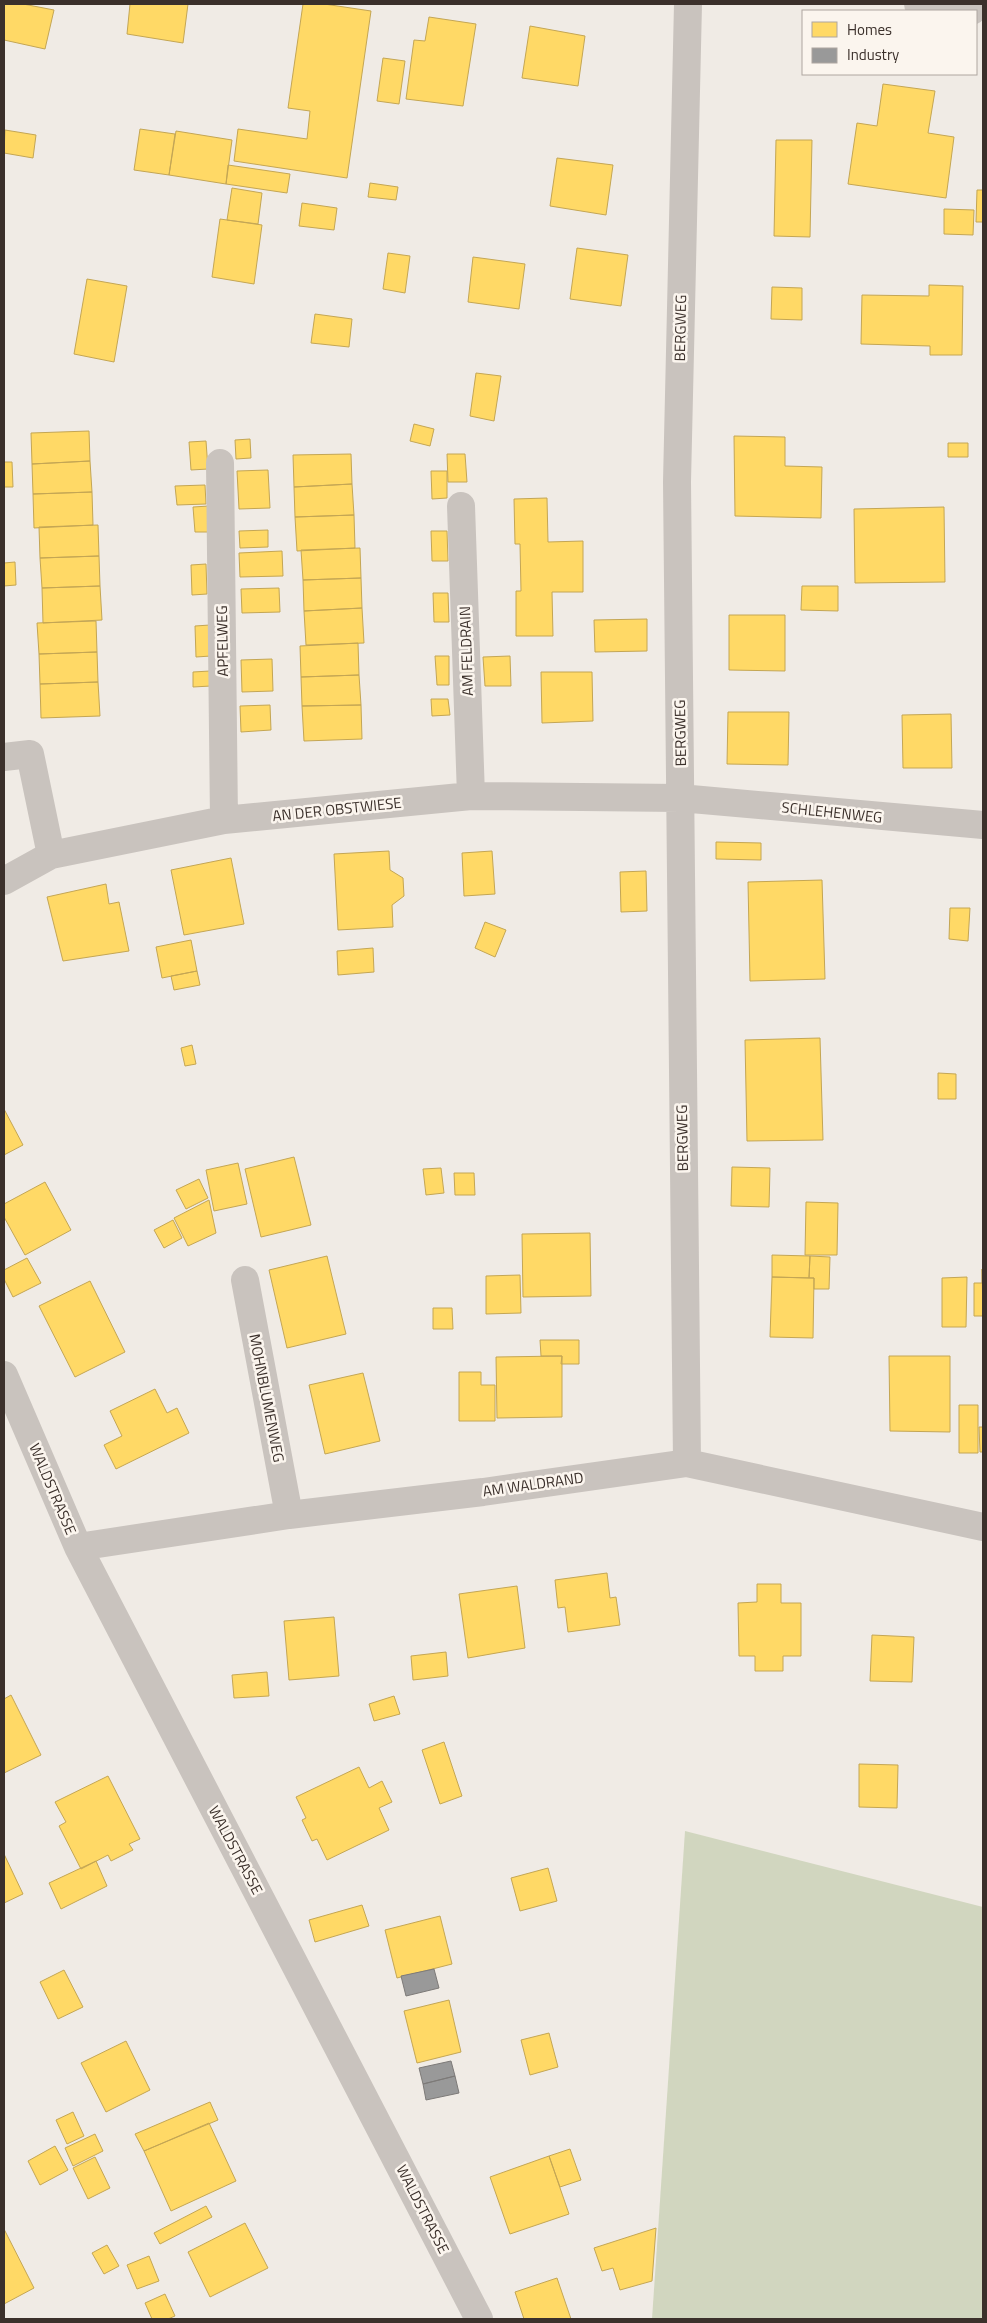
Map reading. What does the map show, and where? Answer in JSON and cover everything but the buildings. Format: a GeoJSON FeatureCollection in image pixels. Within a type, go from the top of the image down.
{"type":"FeatureCollection","features":[{"type":"Feature","properties":{"kind":"street","name":"BERGWEG"},"geometry":{"type":"LineString","coordinates":[[686,1462],[677,482],[688,4]]}},
{"type":"Feature","properties":{"kind":"street"},"geometry":{"type":"LineString","coordinates":[[918,4],[964,10]]}},
{"type":"Feature","properties":{"kind":"street","name":"APFELWEG"},"geometry":{"type":"LineString","coordinates":[[220,463],[224,820]]}},
{"type":"Feature","properties":{"kind":"street","name":"AM FELDRAIN"},"geometry":{"type":"LineString","coordinates":[[461,506],[471,796]]}},
{"type":"Feature","properties":{"kind":"street"},"geometry":{"type":"LineString","coordinates":[[4,757],[30,754],[51,855]]}},
{"type":"Feature","properties":{"kind":"street","name":"AN DER OBSTWIESE"},"geometry":{"type":"LineString","coordinates":[[4,881],[51,855],[224,820],[471,796],[680,798]]}},
{"type":"Feature","properties":{"kind":"street","name":"SCHLEHENWEG"},"geometry":{"type":"LineString","coordinates":[[680,798],[983,825]]}},
{"type":"Feature","properties":{"kind":"street","name":"MOHNBLUMENWEG"},"geometry":{"type":"LineString","coordinates":[[245,1280],[289,1516]]}},
{"type":"Feature","properties":{"kind":"street","name":"WALDSTRASSE"},"geometry":{"type":"LineString","coordinates":[[4,1375],[78,1547],[479,2319]]}},
{"type":"Feature","properties":{"kind":"street","name":"AM WALDRAND"},"geometry":{"type":"LineString","coordinates":[[78,1547],[289,1516],[483,1492],[686,1462],[983,1527]]}},
{"type":"Feature","properties":{"kind":"green space"},"geometry":{"type":"Polygon","coordinates":[[[685,1831],[983,1907],[983,2319],[652,2319],[685,1831]]]}}]}
